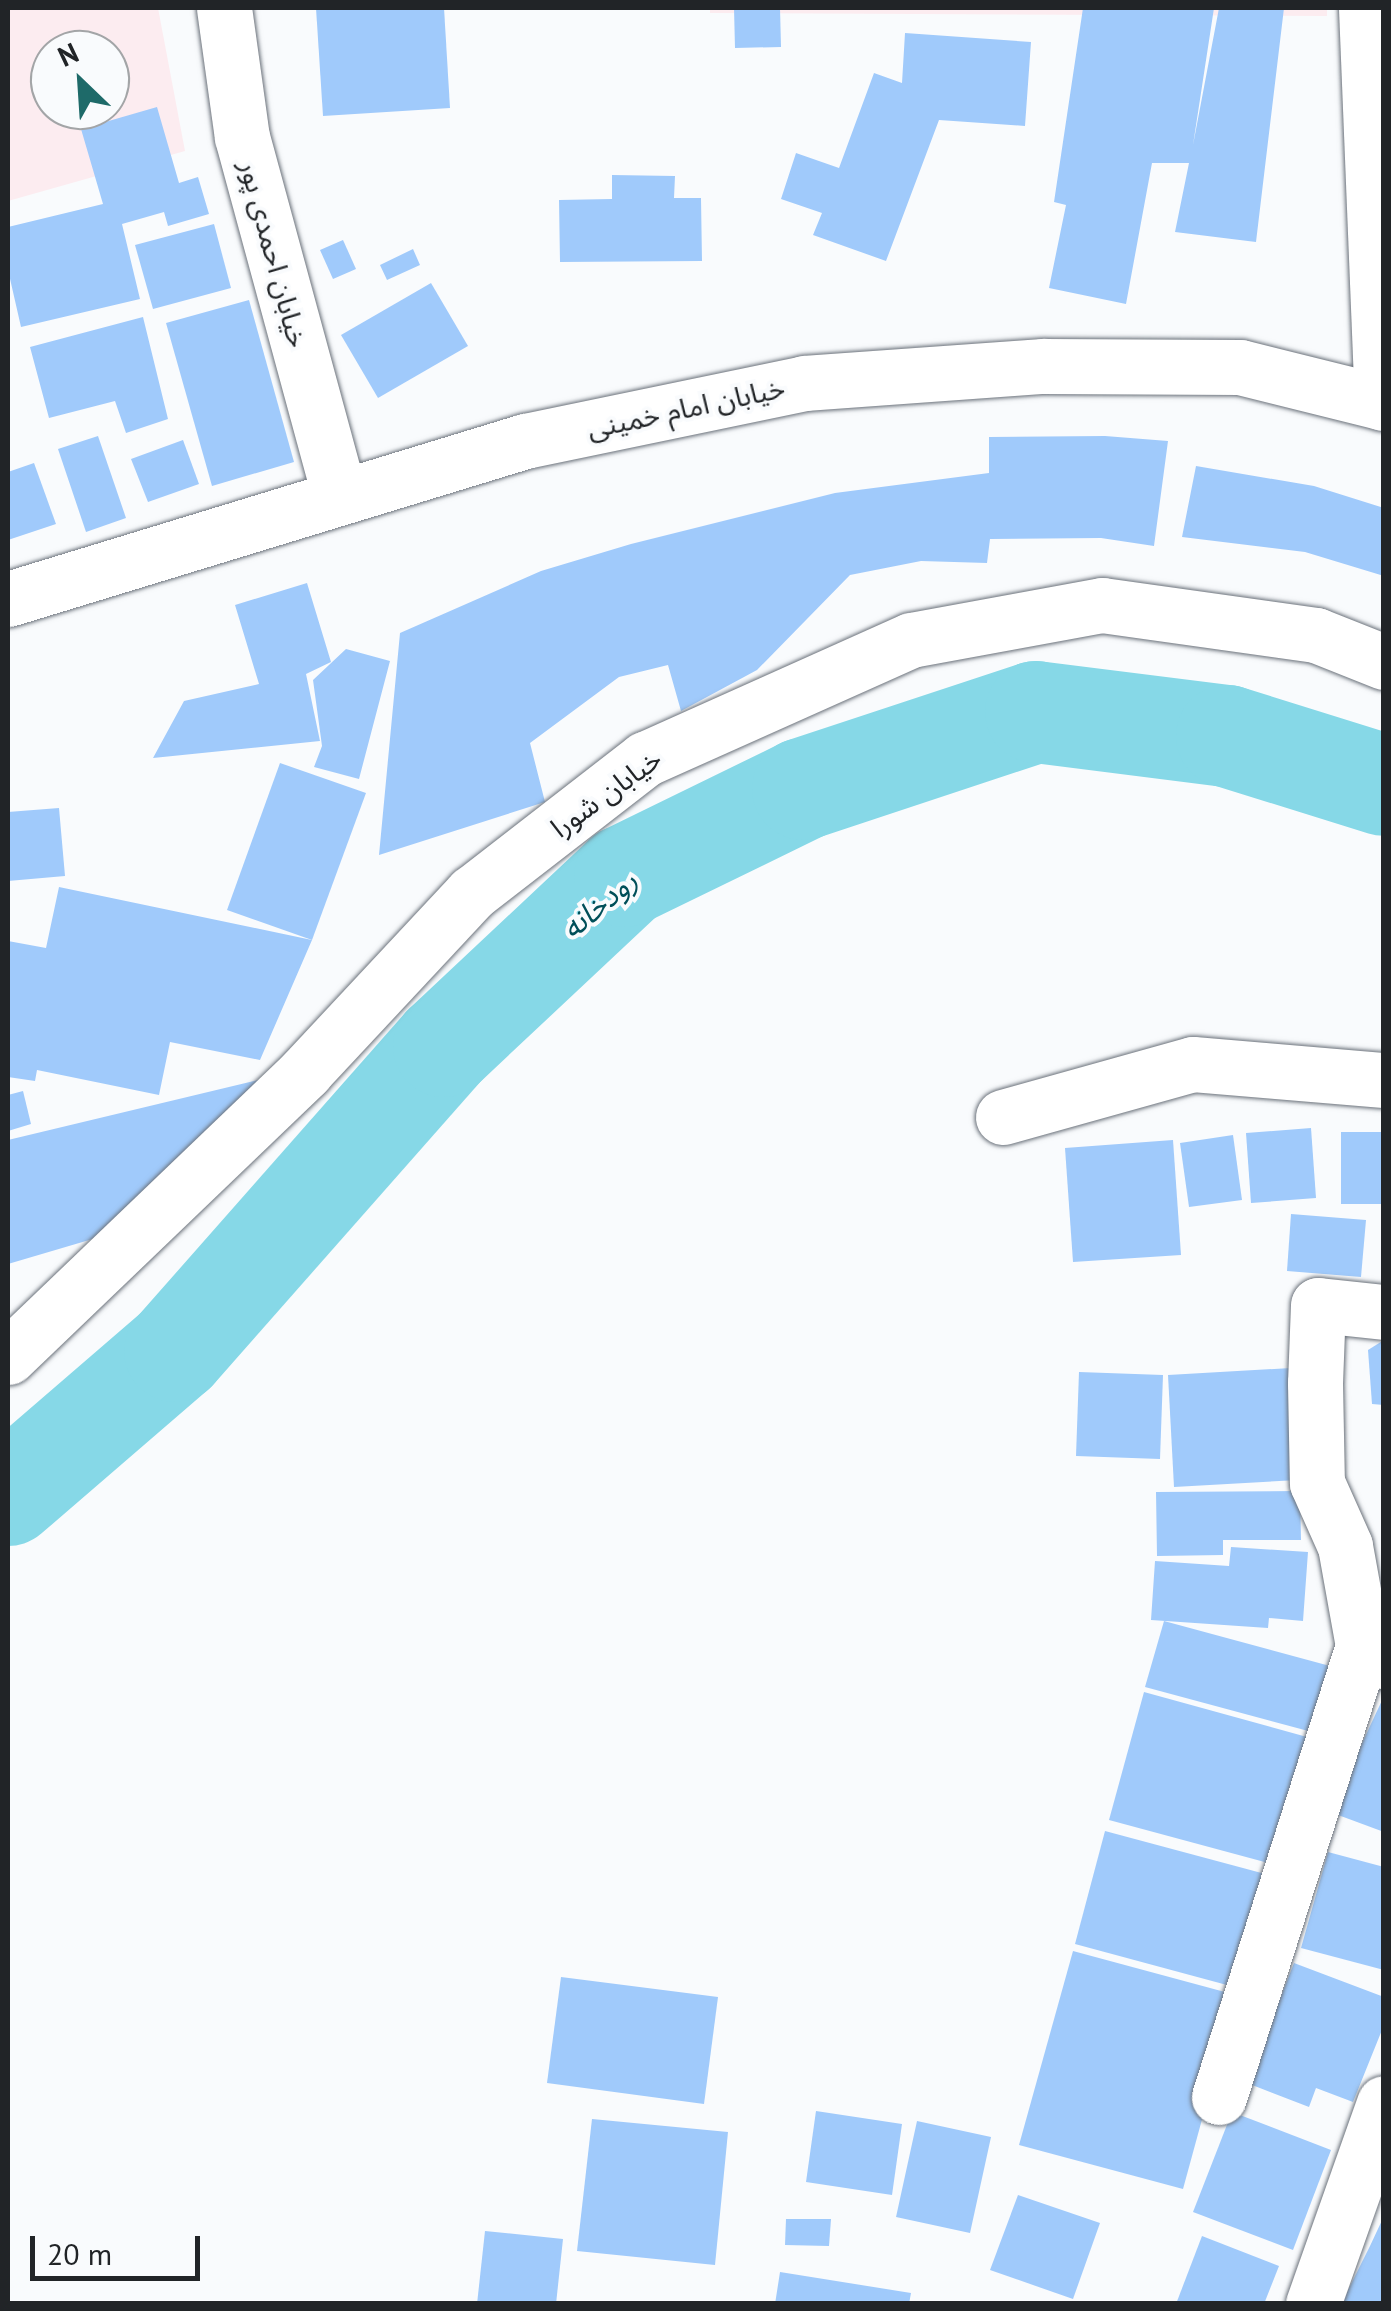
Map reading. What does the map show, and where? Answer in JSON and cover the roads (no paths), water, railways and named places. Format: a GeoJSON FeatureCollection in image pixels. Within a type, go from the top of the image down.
{"type":"FeatureCollection","features":[{"type":"Feature","properties":{"kind":"street","name":"خیابان احمدی پور"},"geometry":{"type":"LineString","coordinates":[[224,8],[242,137],[340,497]]}},
{"type":"Feature","properties":{"kind":"street"},"geometry":{"type":"LineString","coordinates":[[1366,8],[1383,403]]}},
{"type":"Feature","properties":{"kind":"street","name":"خیابان امام خمینی"},"geometry":{"type":"LineString","coordinates":[[8,599],[525,442],[804,384],[1044,366],[1240,367],[1383,403]]}},
{"type":"Feature","properties":{"kind":"street","name":"خیابان شورا"},"geometry":{"type":"LineString","coordinates":[[8,1357],[305,1072],[472,893],[645,759],[910,640],[1102,605],[1316,635],[1384,662]]}},
{"type":"Feature","properties":{"kind":"street"},"geometry":{"type":"LineString","coordinates":[[1003,1117],[1193,1064],[1384,1080]]}},
{"type":"Feature","properties":{"kind":"street"},"geometry":{"type":"LineString","coordinates":[[1219,2097],[1373,1654],[1345,1546],[1317,1483],[1318,1305],[1384,1312]]}},
{"type":"Feature","properties":{"kind":"street"},"geometry":{"type":"LineString","coordinates":[[1313,2304],[1384,2102]]}},
{"type":"Feature","properties":{"kind":"waterway","name":"رودخانه"},"geometry":{"type":"LineString","coordinates":[[8,1495],[175,1351],[444,1046],[625,876],[803,789],[1036,712],[1227,736],[1384,785]]}}]}
